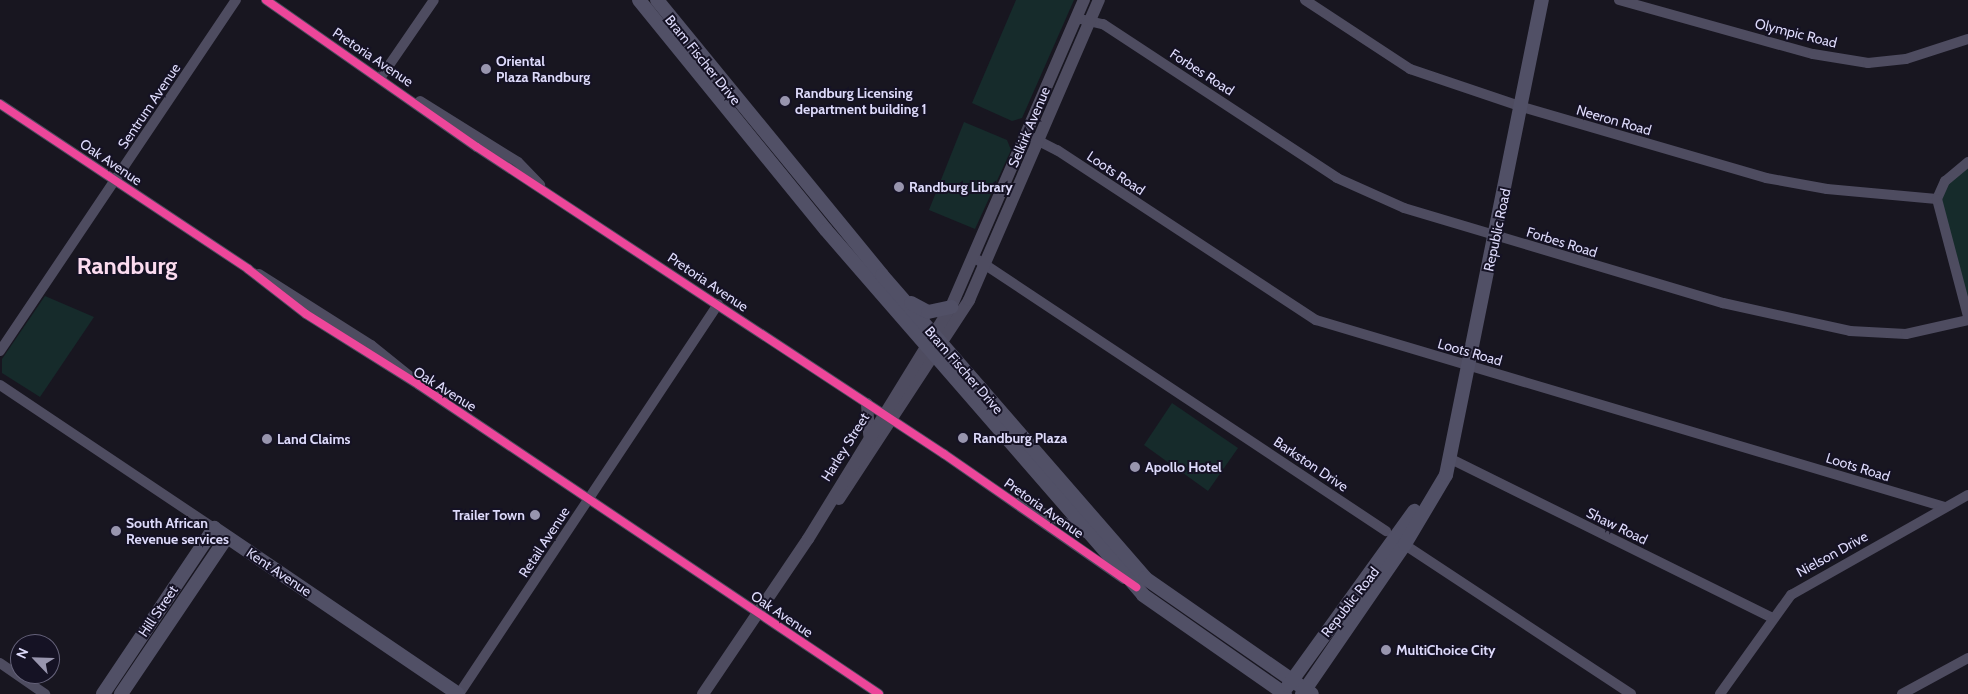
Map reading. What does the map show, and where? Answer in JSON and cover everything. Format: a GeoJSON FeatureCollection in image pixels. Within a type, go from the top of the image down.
{"type":"FeatureCollection","features":[{"type":"Feature","properties":{"kind":"main road","name":"Bram Fischer Drive"},"geometry":{"type":"LineString","coordinates":[[639,0],[826,230],[934,346],[1110,541],[1162,594],[1292,680],[1306,692]]}},
{"type":"Feature","properties":{"kind":"main road","name":"Bram Fischer Drive"},"geometry":{"type":"LineString","coordinates":[[657,0],[900,295],[934,346],[1136,586],[1283,694]]}},
{"type":"Feature","properties":{"kind":"main road","name":"Republic Road"},"geometry":{"type":"LineString","coordinates":[[1283,694],[1450,460],[1542,0]]}},
{"type":"Feature","properties":{"kind":"main road"},"geometry":{"type":"LineString","coordinates":[[900,295],[928,312],[951,306]]}},
{"type":"Feature","properties":{"kind":"main road","name":"Kent Avenue"},"geometry":{"type":"LineString","coordinates":[[214,528],[458,694]]}},
{"type":"Feature","properties":{"kind":"main road","name":"Hill Street"},"geometry":{"type":"LineString","coordinates":[[103,694],[214,528]]}},
{"type":"Feature","properties":{"kind":"main road","name":"Hill Street"},"geometry":{"type":"LineString","coordinates":[[121,694],[227,537]]}},
{"type":"Feature","properties":{"kind":"main road","name":"Republic Road"},"geometry":{"type":"LineString","coordinates":[[1306,692],[1396,538]]}},
{"type":"Feature","properties":{"kind":"street","name":"Sentrum Avenue"},"geometry":{"type":"LineString","coordinates":[[0,351],[236,0]]}},
{"type":"Feature","properties":{"kind":"street","name":"Pretoria Avenue"},"geometry":{"type":"LineString","coordinates":[[266,0],[412,98],[482,137],[537,177],[540,185],[888,417],[1136,586]]}},
{"type":"Feature","properties":{"kind":"street"},"geometry":{"type":"LineString","coordinates":[[381,77],[434,0]]}},
{"type":"Feature","properties":{"kind":"street","name":"Selkirk Avenue"},"geometry":{"type":"LineString","coordinates":[[934,346],[951,306],[981,261],[1027,135],[1084,0]]}},
{"type":"Feature","properties":{"kind":"street","name":"Selkirk Avenue"},"geometry":{"type":"LineString","coordinates":[[934,346],[981,261],[1039,140],[1099,0]]}},
{"type":"Feature","properties":{"kind":"street","name":"Neeron Road"},"geometry":{"type":"LineString","coordinates":[[1305,0],[1410,69],[1522,107],[1766,178],[1827,189],[1937,199]]}},
{"type":"Feature","properties":{"kind":"street","name":"Olympic Road"},"geometry":{"type":"LineString","coordinates":[[1619,0],[1813,54],[1868,63],[1906,59],[1968,39]]}},
{"type":"Feature","properties":{"kind":"street","name":"Forbes Road"},"geometry":{"type":"LineString","coordinates":[[1076,18],[1104,24],[1363,193],[1496,236],[1723,303],[1850,331],[1906,334],[1968,320]]}},
{"type":"Feature","properties":{"kind":"street","name":"Oak Avenue"},"geometry":{"type":"LineString","coordinates":[[0,104],[248,270],[364,340],[419,385],[879,694]]}},
{"type":"Feature","properties":{"kind":"street","name":"Loots Road"},"geometry":{"type":"LineString","coordinates":[[1027,135],[1039,140],[1308,316],[1945,507]]}},
{"type":"Feature","properties":{"kind":"street"},"geometry":{"type":"LineString","coordinates":[[1968,162],[1944,181],[1937,199],[1968,316]]}},
{"type":"Feature","properties":{"kind":"street","name":"Barkston Drive"},"geometry":{"type":"LineString","coordinates":[[981,261],[1631,694]]}},
{"type":"Feature","properties":{"kind":"street","name":"Retail Avenue"},"geometry":{"type":"LineString","coordinates":[[458,694],[718,304]]}},
{"type":"Feature","properties":{"kind":"street","name":"Harley Street"},"geometry":{"type":"LineString","coordinates":[[703,694],[934,346]]}},
{"type":"Feature","properties":{"kind":"street","name":"Kent Avenue"},"geometry":{"type":"LineString","coordinates":[[0,385],[214,528]]}},
{"type":"Feature","properties":{"kind":"street"},"geometry":{"type":"LineString","coordinates":[[867,404],[869,437]]}},
{"type":"Feature","properties":{"kind":"street","name":"Harley Street"},"geometry":{"type":"LineString","coordinates":[[808,538],[869,437],[888,417]]}},
{"type":"Feature","properties":{"kind":"street","name":"Shaw Road"},"geometry":{"type":"LineString","coordinates":[[1450,460],[1771,618]]}},
{"type":"Feature","properties":{"kind":"street","name":"Pretoria Avenue"},"geometry":{"type":"LineString","coordinates":[[992,487],[1092,535],[1110,541]]}},
{"type":"Feature","properties":{"kind":"street","name":"Nielson Drive"},"geometry":{"type":"LineString","coordinates":[[1720,694],[1771,618],[1803,585],[1968,495]]}},
{"type":"Feature","properties":{"kind":"street"},"geometry":{"type":"LineString","coordinates":[[1902,694],[1968,658]]}},
{"type":"Feature","properties":{"kind":"street"},"geometry":{"type":"LineString","coordinates":[[0,663],[45,694]]}},
{"type":"Feature","properties":{"kind":"green space"},"geometry":{"type":"Polygon","coordinates":[[[1016,0],[1074,0],[1022,118],[1012,121],[972,103],[1016,0]]]}},
{"type":"Feature","properties":{"kind":"green space"},"geometry":{"type":"Polygon","coordinates":[[[964,122],[1007,140],[1011,150],[975,229],[929,210],[964,122]]]}},
{"type":"Feature","properties":{"kind":"green space"},"geometry":{"type":"Polygon","coordinates":[[[1968,159],[1968,315],[1939,189],[1968,159]]]}},
{"type":"Feature","properties":{"kind":"green space"},"geometry":{"type":"Polygon","coordinates":[[[45,296],[94,317],[40,397],[2,373],[2,359],[45,296]]]}},
{"type":"Feature","properties":{"kind":"green space"},"geometry":{"type":"Polygon","coordinates":[[[1172,403],[1238,448],[1208,491],[1144,445],[1172,403]]]}},
{"type":"Feature","properties":{"kind":"cycle path"},"geometry":{"type":"LineString","coordinates":[[266,0],[477,147],[944,454],[1136,587]]}},
{"type":"Feature","properties":{"kind":"cycle path"},"geometry":{"type":"LineString","coordinates":[[0,104],[248,269],[306,314],[419,385],[879,694]]}},
{"type":"Feature","properties":{"kind":"place","name":"Oriental Plaza Randburg"},"geometry":{"type":"Point","coordinates":[486,69]}},
{"type":"Feature","properties":{"kind":"place","name":"Randburg Licensing department building 1"},"geometry":{"type":"Point","coordinates":[785,101]}},
{"type":"Feature","properties":{"kind":"place","name":"Randburg Library"},"geometry":{"type":"Point","coordinates":[899,187]}},
{"type":"Feature","properties":{"kind":"place","name":"Randburg Plaza"},"geometry":{"type":"Point","coordinates":[963,438]}},
{"type":"Feature","properties":{"kind":"place","name":"Land Claims"},"geometry":{"type":"Point","coordinates":[267,439]}},
{"type":"Feature","properties":{"kind":"place","name":"Apollo Hotel"},"geometry":{"type":"Point","coordinates":[1135,467]}},
{"type":"Feature","properties":{"kind":"place","name":"Trailer Town"},"geometry":{"type":"Point","coordinates":[535,515]}},
{"type":"Feature","properties":{"kind":"place","name":"South African Revenue services"},"geometry":{"type":"Point","coordinates":[116,531]}},
{"type":"Feature","properties":{"kind":"place","name":"MultiChoice City"},"geometry":{"type":"Point","coordinates":[1386,650]}},
{"type":"Feature","properties":{"kind":"district","name":"Randburg"},"geometry":{"type":"Point","coordinates":[127,266]}}]}
